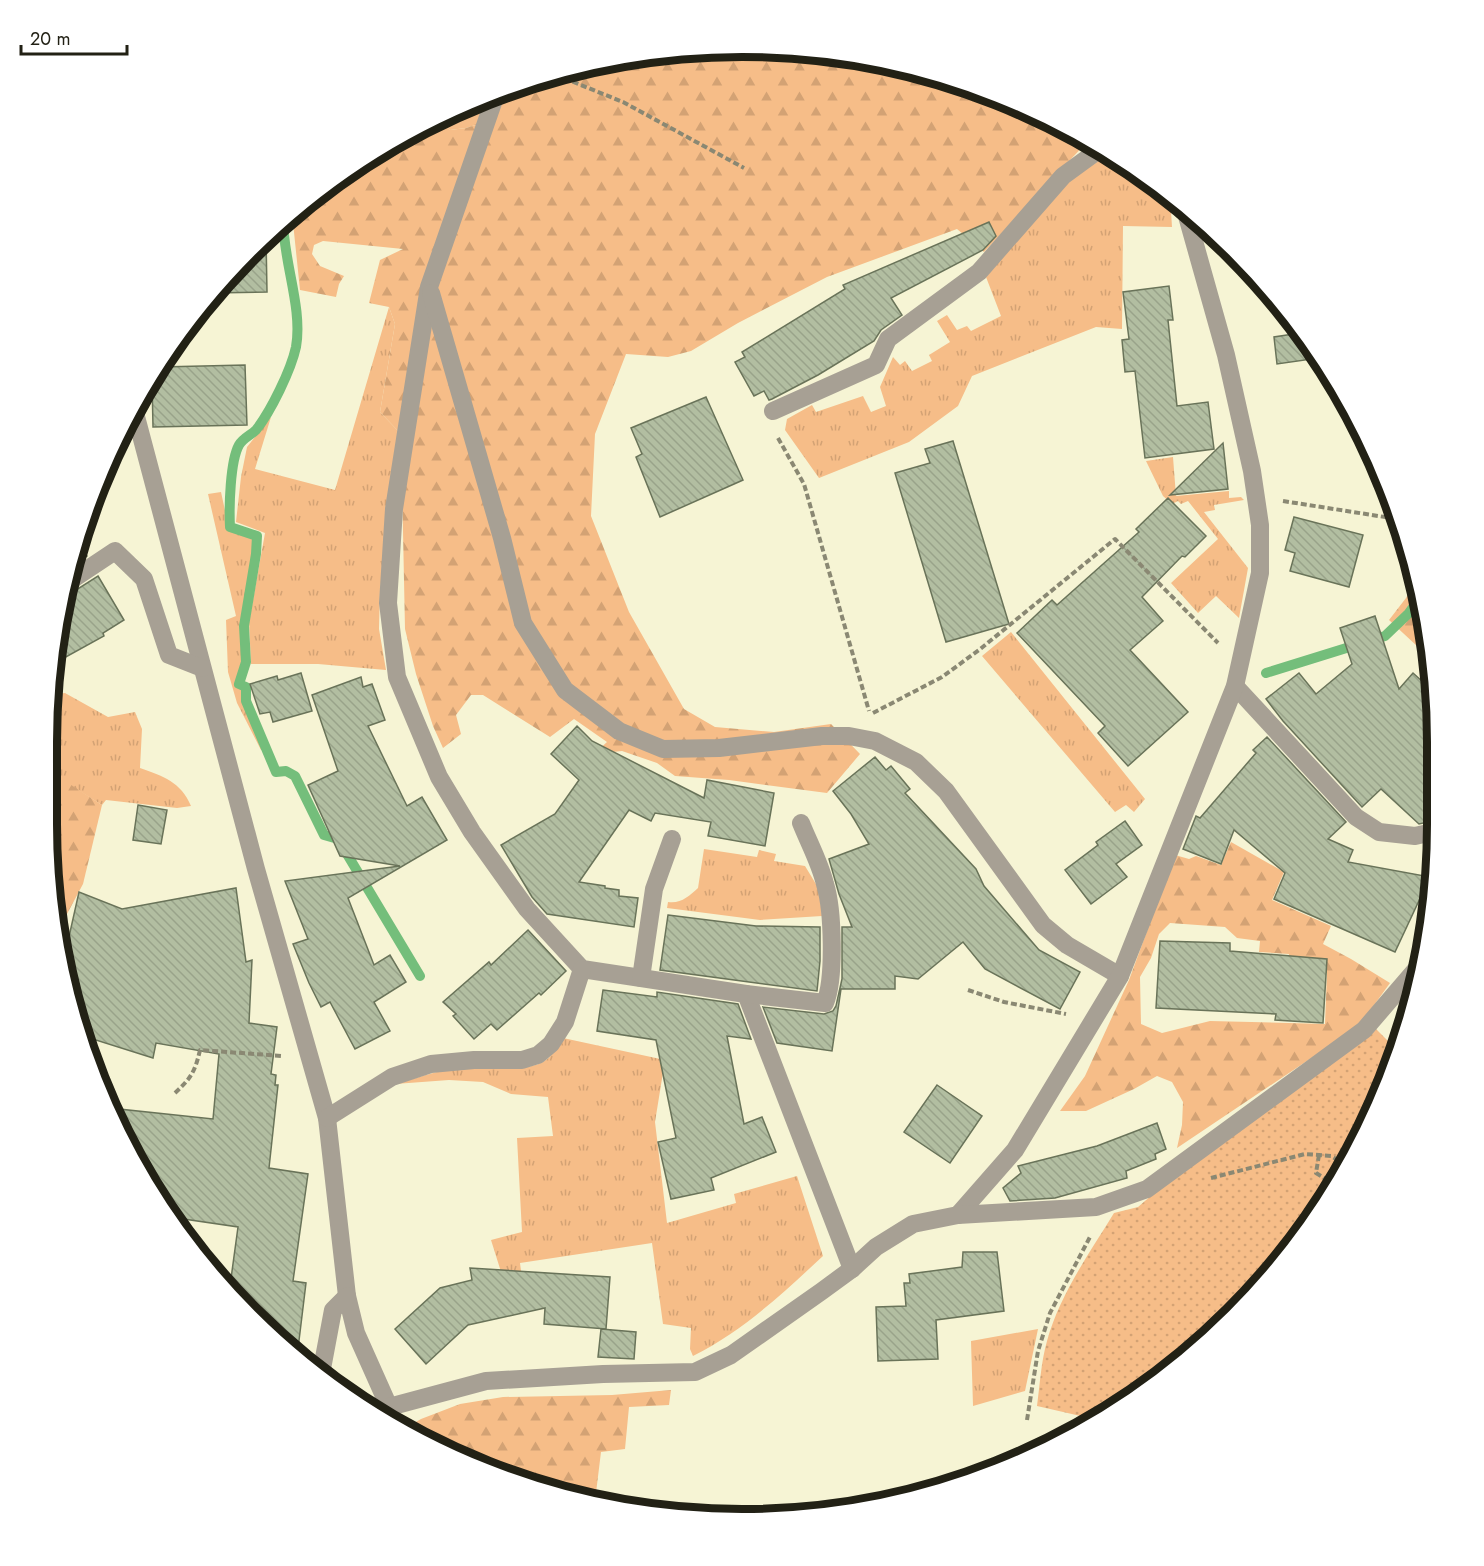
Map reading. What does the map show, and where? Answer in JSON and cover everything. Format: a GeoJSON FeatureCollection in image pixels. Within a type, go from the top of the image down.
{"type":"FeatureCollection","features":[{"type":"Feature","properties":{"kind":"street"},"geometry":{"type":"LineString","coordinates":[[492,104],[429,287],[394,509],[388,603],[397,677],[439,777],[472,832],[527,909],[582,969],[746,994],[825,1003],[830,992],[831,924],[826,884],[801,824]]}},
{"type":"Feature","properties":{"kind":"street"},"geometry":{"type":"LineString","coordinates":[[773,411],[876,365],[888,339],[980,272],[1063,176],[1093,154]]}},
{"type":"Feature","properties":{"kind":"street"},"geometry":{"type":"LineString","coordinates":[[958,1215],[1015,1150],[1120,976],[1235,686],[1240,665],[1260,573],[1260,525],[1226,355],[1189,223]]}},
{"type":"Feature","properties":{"kind":"street"},"geometry":{"type":"LineString","coordinates":[[429,287],[502,538],[523,622],[565,690],[619,730],[663,749],[719,748],[822,736],[849,736],[875,741],[916,762],[946,791],[1043,925],[1067,945],[1120,976]]}},
{"type":"Feature","properties":{"kind":"street"},"geometry":{"type":"LineString","coordinates":[[137,421],[256,870],[327,1118],[347,1296],[356,1333],[382,1407]]}},
{"type":"Feature","properties":{"kind":"street"},"geometry":{"type":"LineString","coordinates":[[77,576],[115,551],[144,579],[169,655],[202,668]]}},
{"type":"Feature","properties":{"kind":"street"},"geometry":{"type":"LineString","coordinates":[[1235,686],[1356,817],[1379,832],[1415,836],[1427,833]]}},
{"type":"Feature","properties":{"kind":"street"},"geometry":{"type":"LineString","coordinates":[[641,978],[654,889],[672,839]]}},
{"type":"Feature","properties":{"kind":"street"},"geometry":{"type":"LineString","coordinates":[[327,1118],[392,1077],[431,1064],[474,1060],[522,1060],[538,1055],[550,1044],[565,1022],[582,969]]}},
{"type":"Feature","properties":{"kind":"street"},"geometry":{"type":"LineString","coordinates":[[388,1411],[486,1381],[603,1374],[695,1372],[732,1355],[852,1269],[876,1247],[913,1224],[958,1215],[1096,1207],[1147,1189],[1364,1030],[1410,977]]}},
{"type":"Feature","properties":{"kind":"street"},"geometry":{"type":"LineString","coordinates":[[746,994],[852,1269]]}},
{"type":"Feature","properties":{"kind":"street"},"geometry":{"type":"LineString","coordinates":[[323,1365],[333,1310],[347,1296]]}},
{"type":"Feature","properties":{"kind":"path"},"geometry":{"type":"LineString","coordinates":[[567,80],[623,102],[744,168]]}},
{"type":"Feature","properties":{"kind":"path"},"geometry":{"type":"LineString","coordinates":[[773,411],[778,440],[804,484],[870,715],[942,677],[979,650],[1114,539],[1240,665]]}},
{"type":"Feature","properties":{"kind":"path"},"geometry":{"type":"LineString","coordinates":[[1256,496],[1389,518]]}},
{"type":"Feature","properties":{"kind":"path"},"geometry":{"type":"LineString","coordinates":[[968,990],[1004,1002],[1094,1019]]}},
{"type":"Feature","properties":{"kind":"path"},"geometry":{"type":"LineString","coordinates":[[175,1093],[191,1078],[196,1069],[200,1050],[310,1058]]}},
{"type":"Feature","properties":{"kind":"path"},"geometry":{"type":"LineString","coordinates":[[1166,1175],[1198,1181],[1305,1154],[1331,1156],[1338,1160]]}},
{"type":"Feature","properties":{"kind":"path"},"geometry":{"type":"LineString","coordinates":[[1319,1155],[1316,1173],[1327,1180]]}},
{"type":"Feature","properties":{"kind":"path"},"geometry":{"type":"LineString","coordinates":[[1027,1420],[1038,1351],[1050,1313],[1108,1203]]}},
{"type":"Feature","properties":{"kind":"green space"},"geometry":{"type":"Polygon","coordinates":[[[697,58],[787,58],[876,70],[962,93],[1004,109],[1082,147],[984,252],[957,229],[827,277],[738,323],[691,351],[668,357],[626,354],[595,434],[591,516],[629,612],[684,709],[715,727],[774,732],[831,724],[860,754],[827,793],[729,780],[675,776],[657,763],[622,751],[594,754],[607,742],[574,719],[550,737],[483,695],[471,695],[456,715],[461,734],[443,748],[433,726],[416,674],[405,629],[401,434],[380,412],[395,324],[389,307],[369,303],[380,260],[403,249],[323,241],[314,245],[312,254],[320,266],[344,276],[339,284],[336,297],[300,290],[293,224],[361,172],[439,128],[445,125],[450,130],[482,123],[486,107],[565,80],[608,70],[697,58]]]}},
{"type":"Feature","properties":{"kind":"green space"},"geometry":{"type":"Polygon","coordinates":[[[486,107],[482,123],[450,130],[445,125],[486,107]]]}},
{"type":"Feature","properties":{"kind":"green space"},"geometry":{"type":"Polygon","coordinates":[[[1099,158],[1123,172],[1171,208],[1172,227],[1123,226],[1122,329],[1096,327],[972,376],[958,406],[909,442],[819,478],[785,430],[787,419],[812,405],[816,412],[863,396],[871,412],[886,406],[880,387],[893,357],[900,365],[905,361],[912,371],[932,361],[929,355],[950,342],[937,321],[947,315],[957,330],[967,326],[971,331],[1001,316],[986,277],[1066,183],[1099,158]]]}},
{"type":"Feature","properties":{"kind":"green space"},"geometry":{"type":"Polygon","coordinates":[[[389,307],[395,324],[380,412],[401,434],[380,590],[379,629],[386,670],[318,664],[251,664],[249,622],[265,533],[236,522],[247,447],[271,417],[255,469],[335,490],[389,307]]]}},
{"type":"Feature","properties":{"kind":"green space"},"geometry":{"type":"Polygon","coordinates":[[[1173,457],[1176,496],[1229,491],[1229,498],[1241,497],[1244,500],[1214,505],[1215,510],[1204,512],[1248,568],[1239,618],[1216,596],[1198,613],[1171,583],[1218,539],[1188,501],[1181,504],[1178,501],[1172,504],[1163,496],[1146,461],[1173,457]]]}},
{"type":"Feature","properties":{"kind":"green space"},"geometry":{"type":"Polygon","coordinates":[[[221,492],[229,529],[256,537],[242,626],[245,661],[238,684],[245,687],[244,701],[264,749],[261,750],[237,703],[228,672],[226,620],[236,616],[208,494],[221,492]]]}},
{"type":"Feature","properties":{"kind":"green space"},"geometry":{"type":"Polygon","coordinates":[[[1410,591],[1420,649],[1389,620],[1410,591]]]}},
{"type":"Feature","properties":{"kind":"green space"},"geometry":{"type":"Polygon","coordinates":[[[1011,632],[1145,799],[1134,812],[1126,805],[1115,812],[982,656],[1011,632]]]}},
{"type":"Feature","properties":{"kind":"green space"},"geometry":{"type":"Polygon","coordinates":[[[65,693],[108,717],[135,712],[142,729],[140,768],[164,777],[177,786],[191,806],[177,808],[106,800],[102,805],[62,780],[57,780],[58,694],[65,693]]]}},
{"type":"Feature","properties":{"kind":"green space"},"geometry":{"type":"Polygon","coordinates":[[[62,779],[102,805],[83,884],[64,920],[58,869],[57,780],[62,779]]]}},
{"type":"Feature","properties":{"kind":"green space"},"geometry":{"type":"Polygon","coordinates":[[[1231,842],[1284,872],[1272,900],[1331,926],[1323,944],[1390,983],[1359,1026],[1177,1148],[1182,1125],[1183,1102],[1172,1082],[1157,1076],[1086,1111],[1060,1111],[1085,1076],[1129,980],[1175,855],[1189,859],[1196,856],[1221,865],[1231,842]],[[1170,923],[1159,934],[1151,958],[1140,977],[1141,1024],[1162,1033],[1210,1021],[1325,1024],[1327,973],[1306,972],[1288,962],[1289,954],[1259,952],[1260,941],[1237,938],[1225,927],[1170,923]]]}},
{"type":"Feature","properties":{"kind":"green space"},"geometry":{"type":"Polygon","coordinates":[[[704,849],[757,857],[759,850],[776,854],[774,861],[805,866],[819,889],[822,916],[760,920],[667,908],[668,902],[681,901],[698,888],[704,849]]]}},
{"type":"Feature","properties":{"kind":"green space"},"geometry":{"type":"Polygon","coordinates":[[[1374,1027],[1391,1044],[1356,1127],[1312,1205],[1257,1276],[1226,1308],[1194,1339],[1159,1367],[1123,1394],[1084,1417],[1037,1406],[1047,1341],[1059,1307],[1076,1275],[1114,1213],[1138,1207],[1374,1027]]]}},
{"type":"Feature","properties":{"kind":"green space"},"geometry":{"type":"Polygon","coordinates":[[[563,1038],[665,1060],[655,1122],[667,1223],[736,1203],[734,1194],[797,1176],[823,1256],[777,1298],[745,1323],[693,1356],[690,1349],[691,1328],[663,1324],[652,1243],[520,1263],[521,1271],[502,1275],[491,1240],[522,1232],[517,1138],[553,1136],[548,1097],[511,1094],[483,1082],[449,1080],[395,1084],[447,1069],[527,1067],[549,1058],[563,1038]]]}},
{"type":"Feature","properties":{"kind":"green space"},"geometry":{"type":"Polygon","coordinates":[[[1038,1329],[1025,1391],[973,1406],[971,1341],[1038,1329]]]}},
{"type":"Feature","properties":{"kind":"green space"},"geometry":{"type":"Polygon","coordinates":[[[671,1390],[669,1405],[629,1407],[625,1449],[601,1452],[596,1493],[522,1473],[480,1457],[412,1424],[460,1404],[503,1397],[612,1395],[671,1390]]]}},
{"type":"Feature","properties":{"kind":"building"},"geometry":{"type":"Polygon","coordinates":[[[989,222],[996,236],[983,250],[891,298],[902,315],[881,330],[874,341],[818,375],[772,399],[769,400],[764,391],[754,396],[735,362],[745,357],[742,352],[845,289],[843,285],[989,222]]]}},
{"type":"Feature","properties":{"kind":"building"},"geometry":{"type":"Polygon","coordinates":[[[266,250],[267,292],[225,293],[266,250]]]}},
{"type":"Feature","properties":{"kind":"building"},"geometry":{"type":"Polygon","coordinates":[[[1169,286],[1173,320],[1168,320],[1177,406],[1208,402],[1214,449],[1145,458],[1135,371],[1125,372],[1122,340],[1129,339],[1123,292],[1169,286]]]}},
{"type":"Feature","properties":{"kind":"building"},"geometry":{"type":"Polygon","coordinates":[[[1292,334],[1311,359],[1277,364],[1274,337],[1292,334]]]}},
{"type":"Feature","properties":{"kind":"building"},"geometry":{"type":"Polygon","coordinates":[[[245,365],[247,425],[153,427],[152,394],[168,367],[245,365]]]}},
{"type":"Feature","properties":{"kind":"building"},"geometry":{"type":"Polygon","coordinates":[[[706,397],[743,480],[660,517],[636,457],[642,454],[631,428],[706,397]]]}},
{"type":"Feature","properties":{"kind":"building"},"geometry":{"type":"Polygon","coordinates":[[[953,441],[1009,624],[946,642],[895,473],[930,463],[925,449],[953,441]]]}},
{"type":"Feature","properties":{"kind":"building"},"geometry":{"type":"Polygon","coordinates":[[[1223,443],[1228,489],[1170,495],[1223,443]]]}},
{"type":"Feature","properties":{"kind":"building"},"geometry":{"type":"Polygon","coordinates":[[[1168,498],[1206,536],[1185,557],[1182,556],[1142,597],[1163,621],[1130,650],[1188,712],[1128,766],[1098,733],[1105,726],[1017,633],[1052,600],[1057,605],[1139,532],[1136,529],[1168,498]]]}},
{"type":"Feature","properties":{"kind":"building"},"geometry":{"type":"Polygon","coordinates":[[[1294,517],[1363,535],[1349,587],[1290,571],[1295,553],[1285,550],[1294,517]]]}},
{"type":"Feature","properties":{"kind":"building"},"geometry":{"type":"Polygon","coordinates":[[[98,576],[124,620],[103,633],[104,636],[62,659],[70,608],[74,591],[98,576]]]}},
{"type":"Feature","properties":{"kind":"building"},"geometry":{"type":"Polygon","coordinates":[[[1375,616],[1399,689],[1413,673],[1424,683],[1427,822],[1419,824],[1381,789],[1362,807],[1283,721],[1266,699],[1299,673],[1316,694],[1352,664],[1340,628],[1375,616]]]}},
{"type":"Feature","properties":{"kind":"building"},"geometry":{"type":"Polygon","coordinates":[[[301,673],[312,711],[273,722],[270,712],[260,714],[250,684],[277,676],[278,680],[301,673]]]}},
{"type":"Feature","properties":{"kind":"building"},"geometry":{"type":"Polygon","coordinates":[[[361,677],[363,687],[372,684],[385,720],[368,726],[407,806],[422,797],[447,840],[348,898],[374,965],[390,955],[406,982],[374,1002],[390,1031],[355,1049],[330,1002],[321,1007],[309,983],[293,944],[308,939],[285,881],[400,866],[340,856],[308,785],[338,771],[312,695],[361,677]]]}},
{"type":"Feature","properties":{"kind":"building"},"geometry":{"type":"Polygon","coordinates":[[[577,726],[592,741],[704,798],[707,780],[774,793],[765,846],[708,836],[711,822],[655,813],[651,821],[629,810],[579,882],[619,890],[619,896],[638,898],[634,927],[547,914],[532,897],[501,845],[555,814],[579,780],[551,754],[577,726]]]}},
{"type":"Feature","properties":{"kind":"building"},"geometry":{"type":"Polygon","coordinates":[[[1267,737],[1346,822],[1328,839],[1353,850],[1348,862],[1425,876],[1424,891],[1395,952],[1274,899],[1285,873],[1234,830],[1221,864],[1183,849],[1196,816],[1200,818],[1256,753],[1253,750],[1267,737]]]}},
{"type":"Feature","properties":{"kind":"building"},"geometry":{"type":"Polygon","coordinates":[[[875,757],[886,770],[891,766],[910,789],[905,793],[976,869],[984,886],[1039,950],[1080,972],[1060,1009],[985,969],[963,942],[918,979],[895,976],[895,989],[841,989],[832,1051],[777,1043],[763,1007],[824,1014],[833,1011],[836,1006],[842,979],[842,927],[852,927],[829,859],[869,844],[851,814],[833,791],[875,757]]]}},
{"type":"Feature","properties":{"kind":"building"},"geometry":{"type":"Polygon","coordinates":[[[138,805],[167,810],[161,844],[133,840],[138,805]]]}},
{"type":"Feature","properties":{"kind":"building"},"geometry":{"type":"Polygon","coordinates":[[[1125,821],[1142,845],[1116,864],[1127,877],[1091,904],[1065,870],[1098,845],[1096,842],[1125,821]]]}},
{"type":"Feature","properties":{"kind":"building"},"geometry":{"type":"Polygon","coordinates":[[[236,888],[246,962],[252,960],[249,1023],[277,1027],[271,1074],[276,1075],[275,1085],[278,1085],[269,1168],[308,1174],[293,1281],[306,1283],[298,1346],[231,1280],[238,1227],[182,1219],[149,1166],[120,1109],[213,1119],[219,1054],[156,1043],[153,1058],[91,1039],[80,1001],[68,943],[79,892],[122,909],[236,888]]]}},
{"type":"Feature","properties":{"kind":"building"},"geometry":{"type":"Polygon","coordinates":[[[668,915],[756,926],[820,927],[817,991],[660,970],[668,915]]]}},
{"type":"Feature","properties":{"kind":"building"},"geometry":{"type":"Polygon","coordinates":[[[528,930],[566,971],[541,995],[539,993],[497,1030],[491,1024],[474,1039],[453,1016],[456,1014],[443,1002],[489,962],[491,965],[528,930]]]}},
{"type":"Feature","properties":{"kind":"building"},"geometry":{"type":"Polygon","coordinates":[[[1160,941],[1230,943],[1230,951],[1327,959],[1323,1023],[1275,1020],[1276,1014],[1156,1008],[1160,941]]]}},
{"type":"Feature","properties":{"kind":"building"},"geometry":{"type":"Polygon","coordinates":[[[603,990],[657,997],[657,992],[738,1004],[751,1039],[727,1036],[744,1124],[762,1117],[776,1152],[711,1178],[714,1190],[671,1199],[658,1142],[676,1138],[656,1040],[597,1031],[603,990]]]}},
{"type":"Feature","properties":{"kind":"building"},"geometry":{"type":"Polygon","coordinates":[[[937,1085],[982,1116],[950,1163],[904,1132],[937,1085]]]}},
{"type":"Feature","properties":{"kind":"building"},"geometry":{"type":"Polygon","coordinates":[[[1157,1123],[1166,1149],[1155,1154],[1156,1159],[1126,1171],[1127,1178],[1055,1198],[1010,1201],[1003,1188],[1021,1173],[1018,1166],[1097,1146],[1157,1123]]]}},
{"type":"Feature","properties":{"kind":"building"},"geometry":{"type":"Polygon","coordinates":[[[963,1252],[997,1252],[1004,1311],[936,1320],[938,1359],[878,1361],[876,1307],[906,1306],[904,1283],[910,1283],[909,1274],[962,1267],[963,1252]]]}},
{"type":"Feature","properties":{"kind":"building"},"geometry":{"type":"Polygon","coordinates":[[[470,1268],[610,1277],[606,1329],[544,1324],[545,1308],[468,1325],[426,1364],[395,1329],[440,1288],[472,1280],[470,1268]]]}},
{"type":"Feature","properties":{"kind":"building"},"geometry":{"type":"Polygon","coordinates":[[[601,1329],[636,1332],[634,1359],[598,1357],[601,1329]]]}},
{"type":"Feature","properties":{"kind":"waterway"},"geometry":{"type":"LineString","coordinates":[[284,233],[297,316],[296,347],[285,378],[268,412],[256,430],[239,445],[231,485],[230,527],[257,536],[244,626],[246,662],[239,684],[246,687],[246,701],[276,772],[286,771],[295,776],[324,835],[338,839],[420,976]]}},
{"type":"Feature","properties":{"kind":"waterway"},"geometry":{"type":"LineString","coordinates":[[1266,673],[1385,636],[1414,606]]}}]}
